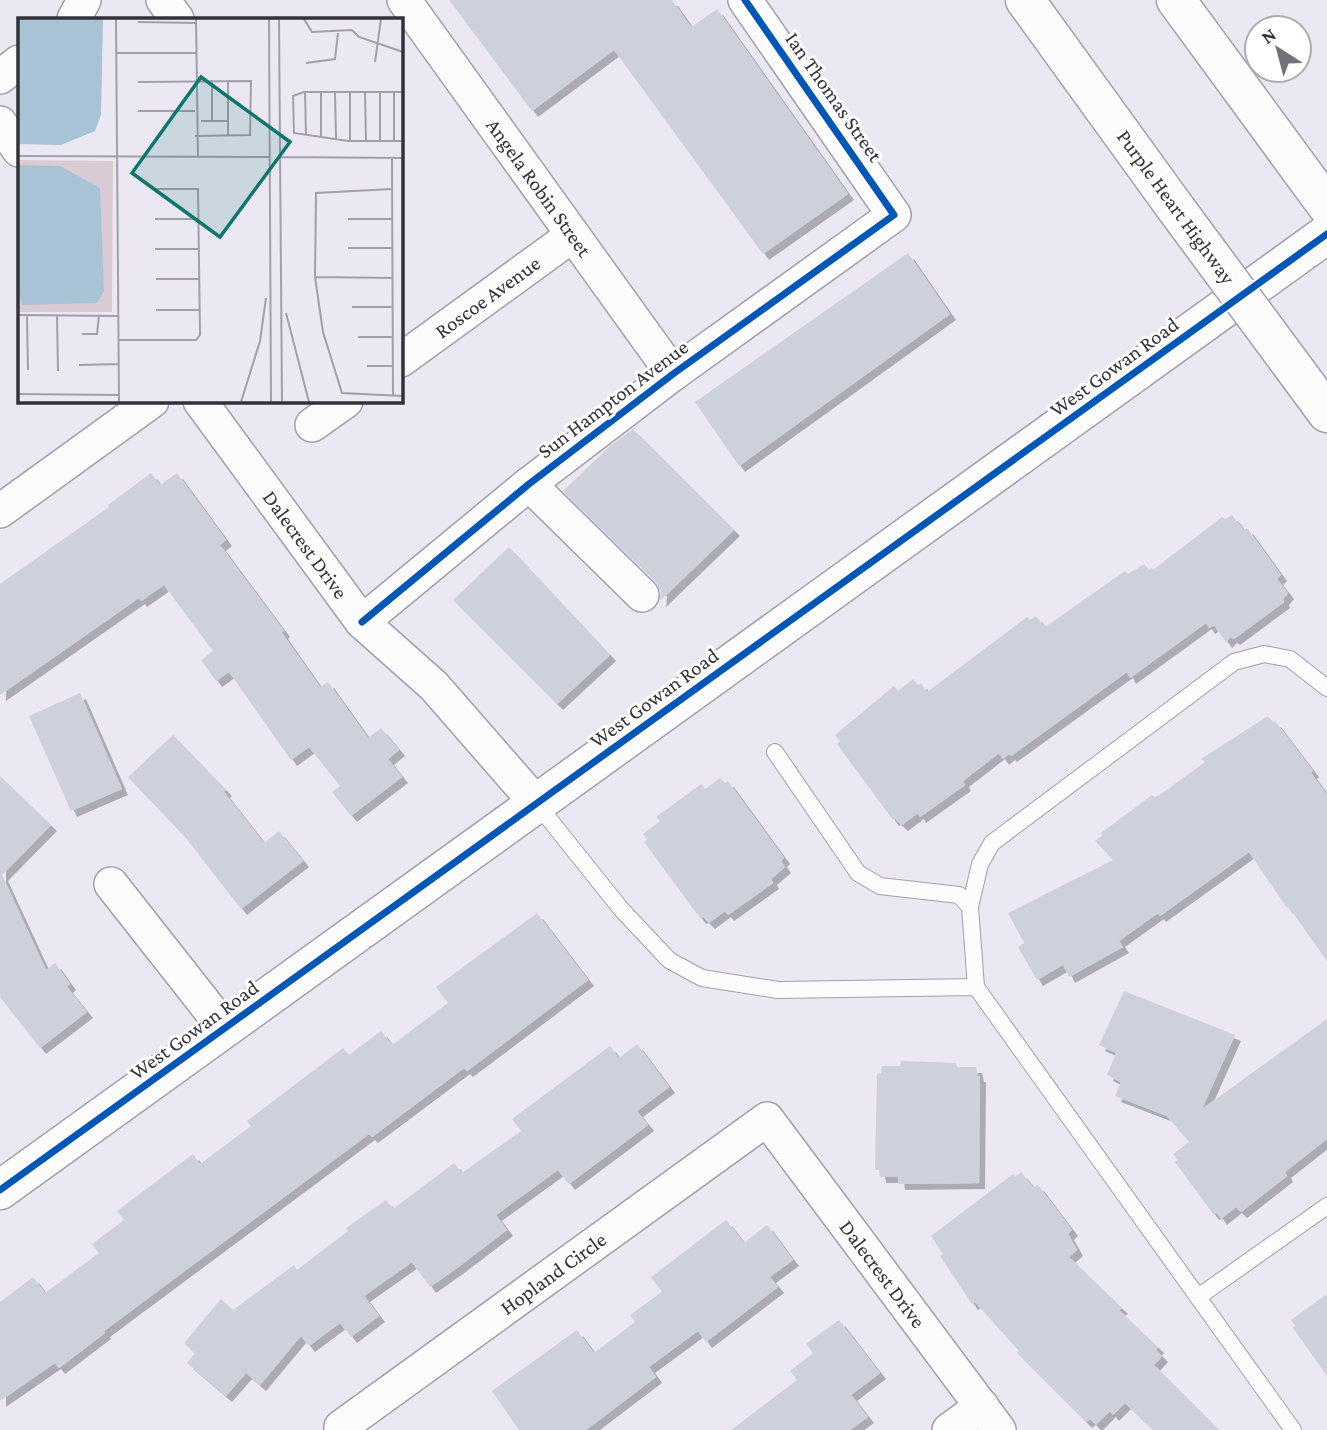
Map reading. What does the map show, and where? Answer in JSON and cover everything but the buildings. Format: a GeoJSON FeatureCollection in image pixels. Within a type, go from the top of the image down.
{"type":"FeatureCollection","features":[{"type":"Feature","properties":{"kind":"main road","name":"Purple Heart Highway"},"geometry":{"type":"LineString","coordinates":[[1025,0],[1327,413]]}},
{"type":"Feature","properties":{"kind":"main road"},"geometry":{"type":"LineString","coordinates":[[1176,0],[1327,206]]}},
{"type":"Feature","properties":{"kind":"main road","name":"West Gowan Road"},"geometry":{"type":"LineString","coordinates":[[0,1190],[1327,234]]}},
{"type":"Feature","properties":{"kind":"street"},"geometry":{"type":"LineString","coordinates":[[75,18],[84,0]]}},
{"type":"Feature","properties":{"kind":"street"},"geometry":{"type":"LineString","coordinates":[[163,0],[176,18]]}},
{"type":"Feature","properties":{"kind":"street","name":"Angela Robin Street"},"geometry":{"type":"LineString","coordinates":[[404,0],[673,374]]}},
{"type":"Feature","properties":{"kind":"street","name":"Ian Thomas Street"},"geometry":{"type":"LineString","coordinates":[[745,0],[894,215]]}},
{"type":"Feature","properties":{"kind":"street"},"geometry":{"type":"LineString","coordinates":[[0,77],[18,63]]}},
{"type":"Feature","properties":{"kind":"street"},"geometry":{"type":"LineString","coordinates":[[0,123],[18,149]]}},
{"type":"Feature","properties":{"kind":"street","name":"Sun Hampton Avenue"},"geometry":{"type":"LineString","coordinates":[[362,622],[529,484],[673,374],[894,215]]}},
{"type":"Feature","properties":{"kind":"street","name":"Roscoe Avenue"},"geometry":{"type":"LineString","coordinates":[[406,346],[573,234]]}},
{"type":"Feature","properties":{"kind":"street"},"geometry":{"type":"LineString","coordinates":[[0,512],[151,402]]}},
{"type":"Feature","properties":{"kind":"street","name":"Dalecrest Drive"},"geometry":{"type":"LineString","coordinates":[[201,402],[362,622],[434,686],[537,803]]}},
{"type":"Feature","properties":{"kind":"street"},"geometry":{"type":"LineString","coordinates":[[312,425],[345,402]]}},
{"type":"Feature","properties":{"kind":"street"},"geometry":{"type":"LineString","coordinates":[[529,484],[642,595]]}},
{"type":"Feature","properties":{"kind":"street"},"geometry":{"type":"LineString","coordinates":[[111,884],[225,1029]]}},
{"type":"Feature","properties":{"kind":"street","name":"Dalecrest Drive"},"geometry":{"type":"LineString","coordinates":[[767,1119],[990,1418]]}},
{"type":"Feature","properties":{"kind":"street","name":"Hopland Circle"},"geometry":{"type":"LineString","coordinates":[[341,1427],[767,1119]]}},
{"type":"Feature","properties":{"kind":"street"},"geometry":{"type":"LineString","coordinates":[[949,1430],[990,1418]]}},
{"type":"Feature","properties":{"kind":"lane"},"geometry":{"type":"LineString","coordinates":[[1293,1430],[976,987],[970,906],[980,864],[992,843],[1234,663],[1264,654],[1290,659],[1327,688]]}},
{"type":"Feature","properties":{"kind":"lane"},"geometry":{"type":"LineString","coordinates":[[775,752],[858,873],[880,886],[959,895],[970,906]]}},
{"type":"Feature","properties":{"kind":"lane"},"geometry":{"type":"LineString","coordinates":[[537,803],[629,917],[669,960],[702,978],[778,989],[976,987]]}},
{"type":"Feature","properties":{"kind":"lane"},"geometry":{"type":"LineString","coordinates":[[1198,1297],[1327,1206]]}},
{"type":"Feature","properties":{"kind":"cycle path"},"geometry":{"type":"LineString","coordinates":[[362,622],[529,484],[673,374],[894,215],[745,0]]}},
{"type":"Feature","properties":{"kind":"cycle path"},"geometry":{"type":"LineString","coordinates":[[0,1190],[1327,234]]}}]}
